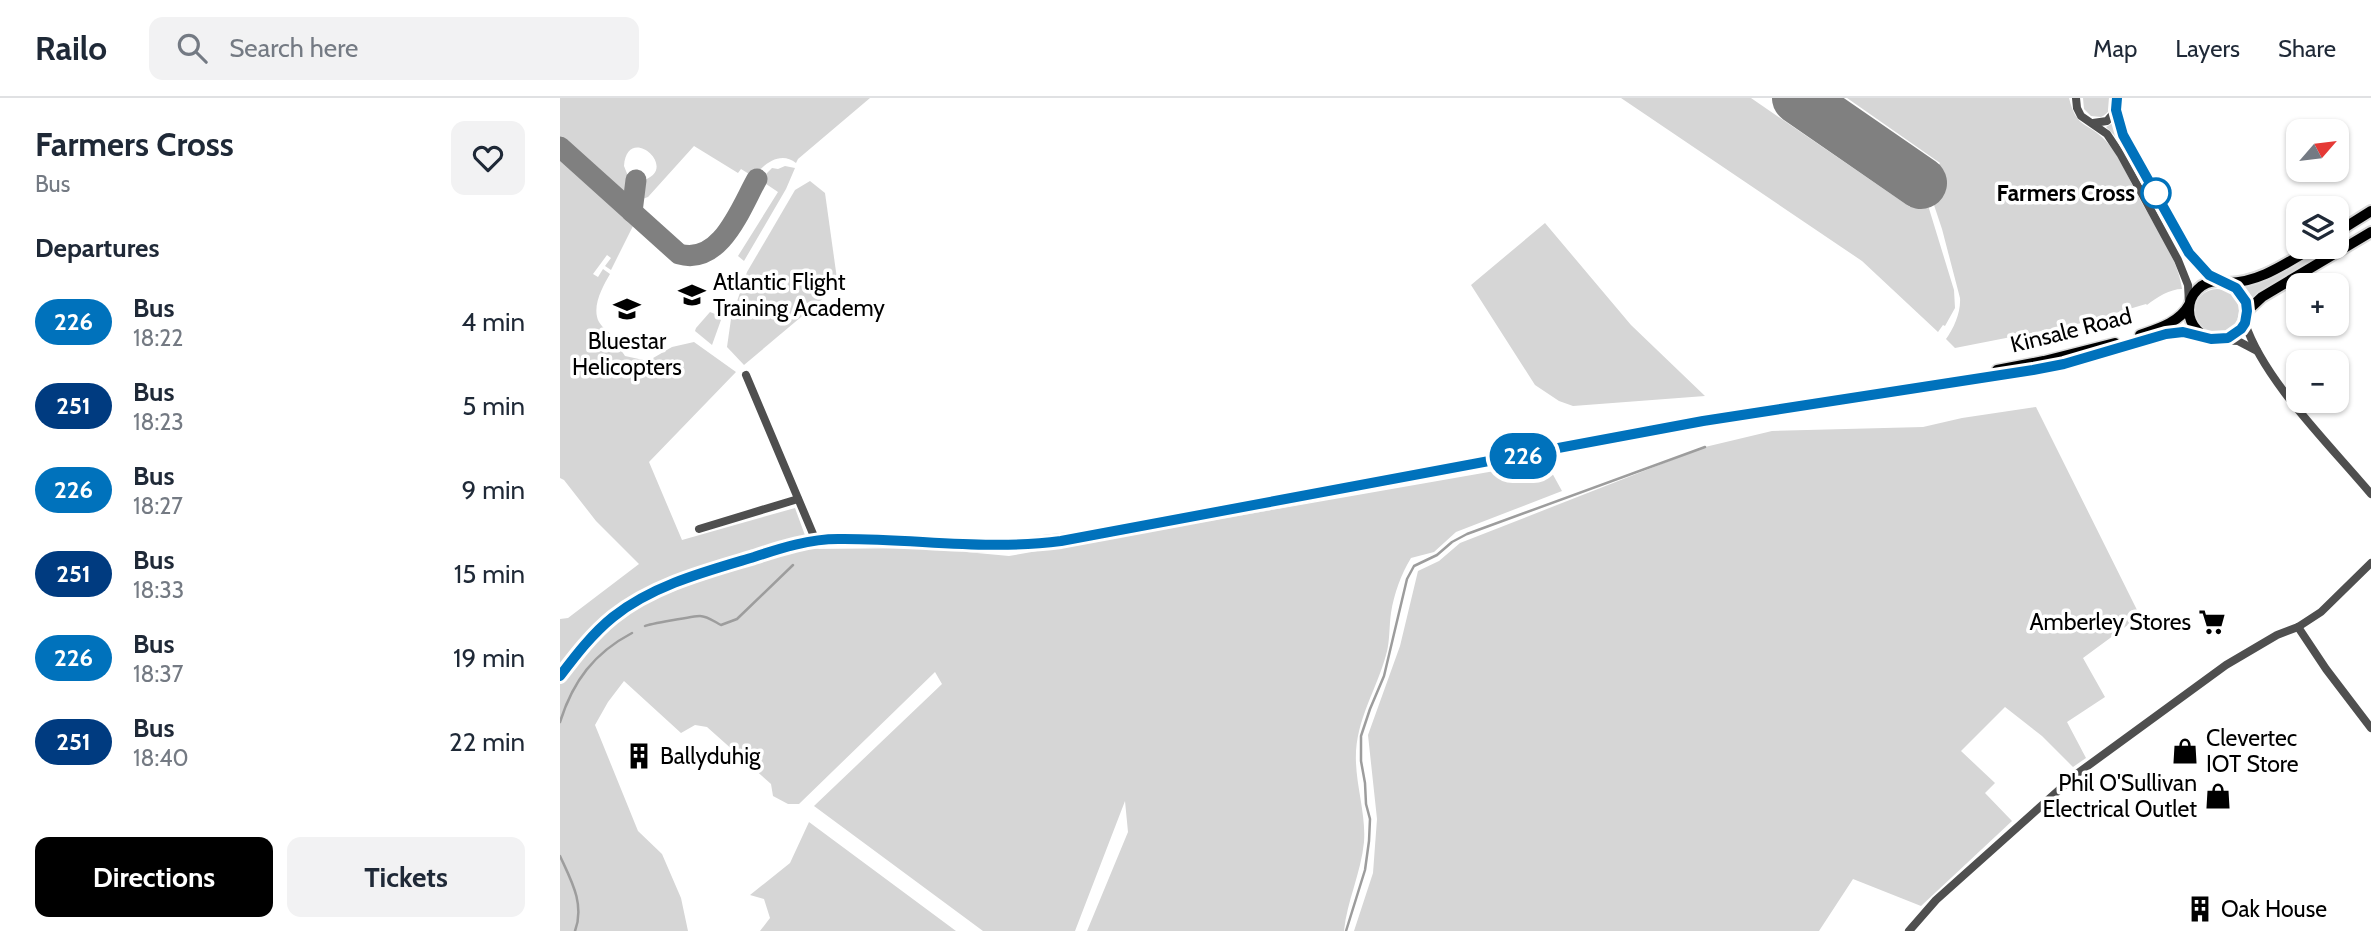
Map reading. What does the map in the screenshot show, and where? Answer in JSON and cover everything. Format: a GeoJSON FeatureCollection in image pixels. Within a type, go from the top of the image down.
{"type":"FeatureCollection","features":[{"type":"Feature","properties":{"kind":"highway"},"geometry":{"type":"LineString","coordinates":[[2349,225],[2371,211]]}},
{"type":"Feature","properties":{"kind":"highway"},"geometry":{"type":"LineString","coordinates":[[2293,259],[2247,282],[2211,282],[2197,289],[2189,304],[2191,323],[2203,336],[2220,340],[2235,335],[2262,297],[2371,232]]}},
{"type":"Feature","properties":{"kind":"highway"},"geometry":{"type":"LineString","coordinates":[[2223,282],[2242,294],[2246,317]]}},
{"type":"Feature","properties":{"kind":"main road","name":"Kinsale Road"},"geometry":{"type":"LineString","coordinates":[[1956,381],[2085,352],[2143,334],[2177,319],[2189,304]]}},
{"type":"Feature","properties":{"kind":"main road","name":"Kinsale Road"},"geometry":{"type":"LineString","coordinates":[[560,676],[598,630],[614,616],[644,598],[729,564],[789,546],[835,539],[976,546],[1066,540],[1703,421],[1995,377],[2064,364],[2166,334],[2183,332],[2203,336]]}},
{"type":"Feature","properties":{"kind":"street"},"geometry":{"type":"LineString","coordinates":[[2118,98],[2116,110],[2123,135],[2189,253],[2203,270],[2223,282]]}},
{"type":"Feature","properties":{"kind":"street"},"geometry":{"type":"LineString","coordinates":[[2076,99],[2079,113],[2107,134],[2121,155],[2178,260],[2188,285],[2189,304]]}},
{"type":"Feature","properties":{"kind":"street"},"geometry":{"type":"LineString","coordinates":[[2089,121],[2107,121],[2116,110]]}},
{"type":"Feature","properties":{"kind":"street"},"geometry":{"type":"LineString","coordinates":[[2246,317],[2257,351],[2295,404],[2371,494]]}},
{"type":"Feature","properties":{"kind":"street"},"geometry":{"type":"LineString","coordinates":[[2220,340],[2238,341],[2257,351]]}},
{"type":"Feature","properties":{"kind":"street"},"geometry":{"type":"LineString","coordinates":[[746,375],[816,541]]}},
{"type":"Feature","properties":{"kind":"street"},"geometry":{"type":"LineString","coordinates":[[699,529],[798,499]]}},
{"type":"Feature","properties":{"kind":"street"},"geometry":{"type":"LineString","coordinates":[[1909,931],[1936,900],[2078,773],[2226,665],[2321,612],[2371,563]]}},
{"type":"Feature","properties":{"kind":"street"},"geometry":{"type":"LineString","coordinates":[[2298,627],[2371,728]]}},
{"type":"Feature","properties":{"kind":"shaded area"},"geometry":{"type":"Polygon","coordinates":[[[560,98],[870,98],[796,163],[785,158],[773,160],[754,177],[741,169],[738,173],[694,146],[648,197],[637,201],[640,181],[652,176],[656,168],[650,153],[642,148],[634,148],[627,153],[624,166],[632,179],[630,199],[625,198],[560,138],[560,98]]]}},
{"type":"Feature","properties":{"kind":"shaded area"},"geometry":{"type":"Polygon","coordinates":[[[1621,98],[1751,98],[1910,207],[1923,189],[1954,290],[1955,308],[1945,326],[1938,332],[1862,261],[1621,98]]]}},
{"type":"Feature","properties":{"kind":"shaded area"},"geometry":{"type":"Polygon","coordinates":[[[1847,98],[2069,98],[2079,120],[2106,141],[2119,159],[2170,252],[2182,289],[2164,294],[2147,305],[2082,323],[1955,348],[1946,339],[1956,320],[1960,298],[1927,184],[1940,163],[1847,98]]]}},
{"type":"Feature","properties":{"kind":"shaded area"},"geometry":{"type":"Polygon","coordinates":[[[2083,98],[2111,98],[2111,107],[2101,117],[2091,116],[2084,109],[2083,98]]]}},
{"type":"Feature","properties":{"kind":"shaded area"},"geometry":{"type":"Polygon","coordinates":[[[2113,123],[2168,226],[2166,227],[2114,135],[2106,127],[2113,123]]]}},
{"type":"Feature","properties":{"kind":"shaded area"},"geometry":{"type":"Polygon","coordinates":[[[560,156],[634,224],[611,270],[605,266],[611,258],[607,255],[593,274],[598,277],[603,269],[610,274],[599,297],[597,316],[603,327],[620,341],[619,347],[625,356],[648,361],[672,347],[694,342],[736,372],[649,462],[682,540],[795,508],[810,549],[923,548],[1009,556],[1546,462],[1562,491],[1456,532],[1434,552],[1411,558],[1401,577],[1392,606],[1386,655],[1358,734],[1356,763],[1364,842],[1344,931],[1087,931],[1128,832],[1125,801],[1075,931],[983,931],[814,806],[942,684],[935,672],[799,804],[788,804],[773,796],[771,784],[707,727],[695,725],[681,733],[624,681],[595,725],[638,831],[662,854],[681,898],[688,931],[560,931],[560,619],[568,618],[639,564],[596,521],[560,478],[560,156]]]}},
{"type":"Feature","properties":{"kind":"shaded area"},"geometry":{"type":"Polygon","coordinates":[[[772,168],[795,168],[786,189],[744,261],[738,256],[778,192],[760,180],[772,168]]]}},
{"type":"Feature","properties":{"kind":"shaded area"},"geometry":{"type":"Polygon","coordinates":[[[810,181],[825,193],[838,286],[744,365],[727,347],[731,319],[747,272],[795,190],[810,181]]]}},
{"type":"Feature","properties":{"kind":"shaded area"},"geometry":{"type":"Polygon","coordinates":[[[1545,223],[1631,325],[1705,396],[1573,406],[1559,401],[1535,385],[1471,285],[1545,223]]]}},
{"type":"Feature","properties":{"kind":"shaded area"},"geometry":{"type":"Polygon","coordinates":[[[2299,259],[2318,259],[2294,273],[2286,273],[2286,278],[2251,299],[2243,286],[2267,278],[2299,259]]]}},
{"type":"Feature","properties":{"kind":"shaded area"},"geometry":{"type":"Polygon","coordinates":[[[2217,289],[2232,296],[2239,311],[2232,326],[2217,333],[2202,326],[2195,311],[2202,296],[2217,289]]]}},
{"type":"Feature","properties":{"kind":"shaded area"},"geometry":{"type":"Polygon","coordinates":[[[710,312],[721,320],[712,345],[695,331],[710,312]]]}},
{"type":"Feature","properties":{"kind":"shaded area"},"geometry":{"type":"Polygon","coordinates":[[[2036,407],[2140,616],[2083,658],[2105,697],[2067,722],[2086,758],[2073,767],[2042,736],[2005,707],[1961,751],[1995,783],[1985,793],[2012,821],[1921,906],[1853,879],[1819,931],[1354,931],[1373,873],[1377,819],[1368,735],[1400,646],[1418,571],[1439,561],[1460,543],[1705,447],[1772,431],[1923,427],[2036,407]]]}},
{"type":"Feature","properties":{"kind":"shaded area"},"geometry":{"type":"Polygon","coordinates":[[[809,822],[956,931],[760,931],[770,918],[764,899],[750,895],[790,863],[809,822]]]}},
{"type":"Feature","properties":{"kind":"waterway"},"geometry":{"type":"LineString","coordinates":[[1346,931],[1365,870],[1369,841],[1370,819],[1361,761],[1361,736],[1384,676],[1407,579],[1414,566],[1437,555],[1467,534],[1705,447]]}},
{"type":"Feature","properties":{"kind":"waterway"},"geometry":{"type":"LineString","coordinates":[[645,626],[700,616],[721,625],[737,619],[793,565]]}},
{"type":"Feature","properties":{"kind":"waterway"},"geometry":{"type":"LineString","coordinates":[[560,722],[578,681],[596,659],[632,633]]}},
{"type":"Feature","properties":{"kind":"waterway"},"geometry":{"type":"LineString","coordinates":[[560,856],[578,902],[575,931]]}},
{"type":"Feature","properties":{"kind":"taxiway"},"geometry":{"type":"LineString","coordinates":[[560,147],[679,254],[694,255],[707,251],[718,243],[728,232],[757,179]]}},
{"type":"Feature","properties":{"kind":"taxiway"},"geometry":{"type":"LineString","coordinates":[[632,212],[636,180]]}},
{"type":"Feature","properties":{"kind":"runway"},"geometry":{"type":"LineString","coordinates":[[1798,98],[1921,183]]}},
{"type":"Feature","properties":{"kind":"bus line","name":"226"},"geometry":{"type":"LineString","coordinates":[[560,676],[598,630],[633,604],[659,590],[704,573],[789,546],[835,539],[976,546],[1061,541],[1703,421],[2033,370],[2064,364],[2166,334],[2183,332],[2220,340],[2235,335],[2245,323],[2246,302],[2236,288],[2209,275],[2189,253],[2123,135],[2116,110],[2117,98]]}},
{"type":"Feature","properties":{"kind":"place","name":"Farmers Cross"},"geometry":{"type":"Point","coordinates":[2156,193]}},
{"type":"Feature","properties":{"kind":"place","name":"Atlantic Flight Training Academy"},"geometry":{"type":"Point","coordinates":[692,295]}},
{"type":"Feature","properties":{"kind":"place","name":"Bluestar Helicopters"},"geometry":{"type":"Point","coordinates":[627,309]}},
{"type":"Feature","properties":{"kind":"place","name":"Amberley Stores"},"geometry":{"type":"Point","coordinates":[2212,622]}},
{"type":"Feature","properties":{"kind":"place","name":"Clevertec IOT Store"},"geometry":{"type":"Point","coordinates":[2185,751]}},
{"type":"Feature","properties":{"kind":"place","name":"Ballyduhig"},"geometry":{"type":"Point","coordinates":[639,756]}},
{"type":"Feature","properties":{"kind":"place","name":"Phil O'Sullivan Electrical Outlet"},"geometry":{"type":"Point","coordinates":[2218,796]}},
{"type":"Feature","properties":{"kind":"place","name":"Oak House"},"geometry":{"type":"Point","coordinates":[2200,909]}}]}
